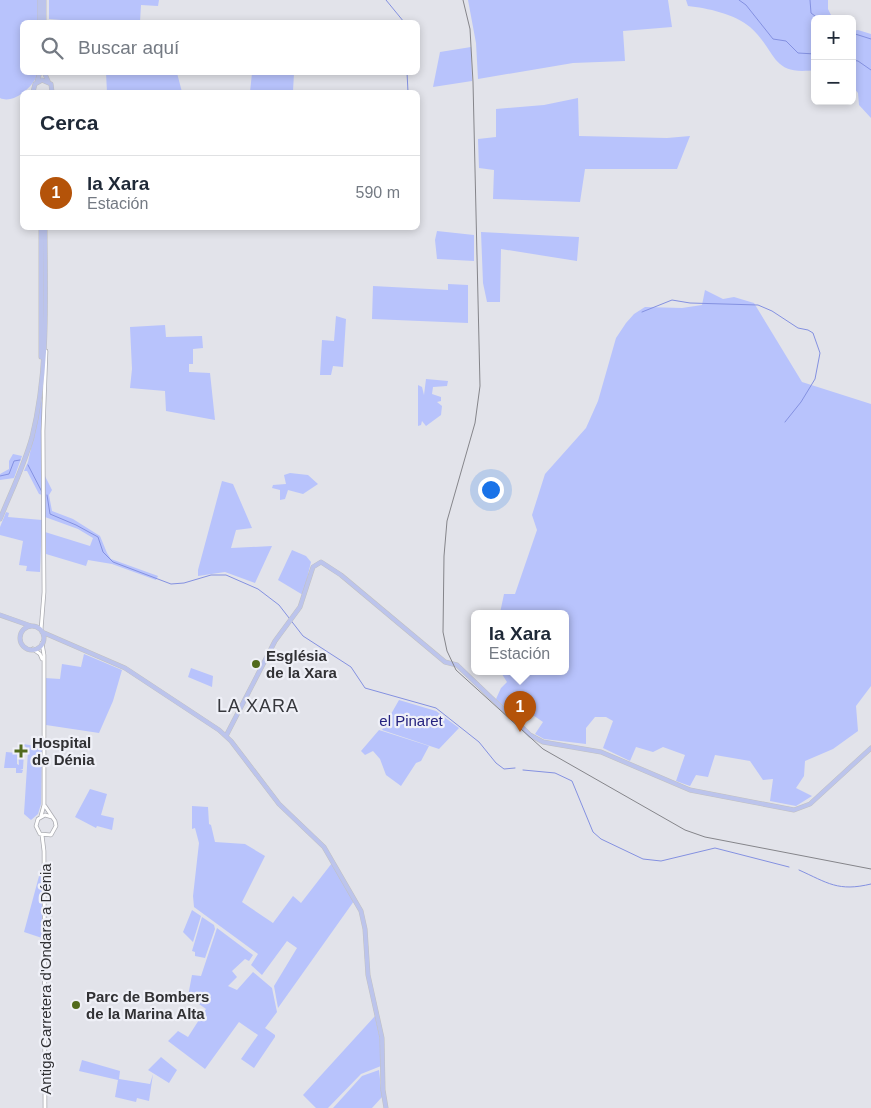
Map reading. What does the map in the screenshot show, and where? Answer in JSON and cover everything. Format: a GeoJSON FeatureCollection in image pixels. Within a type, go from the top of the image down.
{"type":"FeatureCollection","features":[{"type":"Feature","properties":{"kind":"main road"},"geometry":{"type":"LineString","coordinates":[[40,0],[40,20]]}},
{"type":"Feature","properties":{"kind":"main road"},"geometry":{"type":"LineString","coordinates":[[44,0],[44,20]]}},
{"type":"Feature","properties":{"kind":"main road"},"geometry":{"type":"LineString","coordinates":[[34,90],[39,75]]}},
{"type":"Feature","properties":{"kind":"main road"},"geometry":{"type":"LineString","coordinates":[[45,75],[51,90]]}},
{"type":"Feature","properties":{"kind":"main road"},"geometry":{"type":"LineString","coordinates":[[37,82],[42,80],[49,83]]}},
{"type":"Feature","properties":{"kind":"main road"},"geometry":{"type":"LineString","coordinates":[[41,230],[41,384]]}},
{"type":"Feature","properties":{"kind":"main road"},"geometry":{"type":"LineString","coordinates":[[0,519],[17,480],[32,437],[41,384],[45,330],[45,230]]}},
{"type":"Feature","properties":{"kind":"main road"},"geometry":{"type":"LineString","coordinates":[[0,514],[17,480]]}},
{"type":"Feature","properties":{"kind":"main road"},"geometry":{"type":"LineString","coordinates":[[226,736],[278,635],[302,603],[316,563],[323,563],[444,661],[457,665],[527,732],[543,742],[601,752],[690,790],[794,810],[810,804],[871,748]]}},
{"type":"Feature","properties":{"kind":"main road"},"geometry":{"type":"LineString","coordinates":[[2,616],[33,626],[53,637],[125,668],[226,736],[279,804],[311,834],[330,856],[364,918],[368,975],[382,1042],[383,1086],[386,1108]]}},
{"type":"Feature","properties":{"kind":"main road"},"geometry":{"type":"LineString","coordinates":[[19,622],[22,631],[20,637],[22,644],[33,649],[42,641],[53,637]]}},
{"type":"Feature","properties":{"kind":"main road"},"geometry":{"type":"LineString","coordinates":[[22,631],[33,626]]}},
{"type":"Feature","properties":{"kind":"main road"},"geometry":{"type":"LineString","coordinates":[[41,631],[42,641]]}},
{"type":"Feature","properties":{"kind":"street"},"geometry":{"type":"LineString","coordinates":[[41,631],[44,573],[45,330]]}},
{"type":"Feature","properties":{"kind":"street"},"geometry":{"type":"LineString","coordinates":[[33,626],[42,621]]}},
{"type":"Feature","properties":{"kind":"street"},"geometry":{"type":"LineString","coordinates":[[42,641],[44,665],[44,805],[36,826],[42,835],[50,835],[56,826],[44,805]]}},
{"type":"Feature","properties":{"kind":"street"},"geometry":{"type":"LineString","coordinates":[[33,649],[40,654],[44,665]]}},
{"type":"Feature","properties":{"kind":"street"},"geometry":{"type":"LineString","coordinates":[[41,816],[52,817]]}},
{"type":"Feature","properties":{"kind":"street","name":"Antiga Carretera d'Ondara a Dénia"},"geometry":{"type":"LineString","coordinates":[[42,835],[44,850],[45,1108]]}},
{"type":"Feature","properties":{"kind":"street","name":"Antiga Carretera d'Ondara a Dénia"},"geometry":{"type":"LineString","coordinates":[[44,850],[50,835]]}},
{"type":"Feature","properties":{"kind":"green space"},"geometry":{"type":"Polygon","coordinates":[[[0,0],[38,0],[38,20],[20,20],[20,75],[37,75],[26,90],[20,90],[20,94],[11,99],[0,98],[0,0]]]}},
{"type":"Feature","properties":{"kind":"green space"},"geometry":{"type":"Polygon","coordinates":[[[49,0],[159,0],[158,6],[141,5],[140,20],[49,19],[49,0]]]}},
{"type":"Feature","properties":{"kind":"green space"},"geometry":{"type":"Polygon","coordinates":[[[468,0],[668,0],[672,27],[623,31],[625,61],[573,63],[478,79],[476,43],[468,0]]]}},
{"type":"Feature","properties":{"kind":"green space"},"geometry":{"type":"Polygon","coordinates":[[[686,0],[828,0],[828,9],[831,15],[811,15],[811,70],[800,71],[782,66],[759,36],[744,22],[720,12],[688,6],[686,0]]]}},
{"type":"Feature","properties":{"kind":"green space"},"geometry":{"type":"Polygon","coordinates":[[[856,30],[871,34],[871,118],[859,105],[856,91],[856,30]]]}},
{"type":"Feature","properties":{"kind":"green space"},"geometry":{"type":"Polygon","coordinates":[[[471,47],[472,81],[433,87],[440,52],[471,47]]]}},
{"type":"Feature","properties":{"kind":"green space"},"geometry":{"type":"Polygon","coordinates":[[[106,75],[178,75],[181,90],[107,90],[106,75]]]}},
{"type":"Feature","properties":{"kind":"green space"},"geometry":{"type":"Polygon","coordinates":[[[252,75],[294,75],[293,90],[250,90],[252,75]]]}},
{"type":"Feature","properties":{"kind":"green space"},"geometry":{"type":"Polygon","coordinates":[[[578,98],[579,136],[667,138],[690,136],[677,169],[585,169],[580,202],[493,199],[494,170],[479,168],[478,139],[496,137],[496,109],[544,105],[578,98]]]}},
{"type":"Feature","properties":{"kind":"green space"},"geometry":{"type":"Polygon","coordinates":[[[437,231],[474,235],[474,261],[437,259],[435,240],[437,231]]]}},
{"type":"Feature","properties":{"kind":"green space"},"geometry":{"type":"Polygon","coordinates":[[[481,232],[579,237],[577,261],[501,249],[500,302],[487,302],[483,283],[481,232]]]}},
{"type":"Feature","properties":{"kind":"green space"},"geometry":{"type":"Polygon","coordinates":[[[448,284],[468,285],[468,323],[372,319],[373,286],[448,290],[448,284]]]}},
{"type":"Feature","properties":{"kind":"green space"},"geometry":{"type":"Polygon","coordinates":[[[705,290],[723,299],[734,297],[754,303],[802,382],[871,404],[871,686],[856,706],[858,731],[833,749],[805,761],[804,776],[796,788],[812,796],[796,806],[770,801],[773,779],[763,780],[750,761],[715,755],[708,777],[696,775],[690,786],[676,781],[685,755],[663,747],[653,752],[636,747],[630,761],[603,748],[613,721],[606,717],[595,717],[586,728],[586,744],[544,739],[535,734],[543,722],[530,713],[522,723],[496,699],[501,688],[507,682],[503,675],[569,675],[569,610],[501,610],[504,594],[515,594],[537,530],[532,515],[545,474],[586,428],[598,401],[616,338],[634,314],[645,307],[682,308],[702,305],[705,290]]]}},
{"type":"Feature","properties":{"kind":"green space"},"geometry":{"type":"Polygon","coordinates":[[[336,316],[346,319],[343,367],[333,366],[331,375],[320,375],[322,340],[334,341],[336,316]]]}},
{"type":"Feature","properties":{"kind":"green space"},"geometry":{"type":"Polygon","coordinates":[[[165,325],[166,337],[202,336],[203,348],[193,349],[193,364],[189,364],[189,372],[210,373],[215,420],[166,411],[165,391],[130,388],[132,369],[130,327],[165,325]]]}},
{"type":"Feature","properties":{"kind":"green space"},"geometry":{"type":"Polygon","coordinates":[[[426,379],[448,381],[447,386],[433,387],[432,394],[441,397],[441,401],[437,402],[442,406],[441,415],[426,426],[422,421],[421,425],[418,426],[418,385],[422,387],[424,395],[426,379]]]}},
{"type":"Feature","properties":{"kind":"green space"},"geometry":{"type":"Polygon","coordinates":[[[42,398],[42,495],[39,494],[27,471],[24,471],[28,462],[42,398]]]}},
{"type":"Feature","properties":{"kind":"green space"},"geometry":{"type":"Polygon","coordinates":[[[13,454],[22,456],[14,478],[0,480],[0,474],[9,469],[9,461],[13,454]]]}},
{"type":"Feature","properties":{"kind":"green space"},"geometry":{"type":"Polygon","coordinates":[[[290,473],[308,475],[318,484],[303,494],[288,490],[285,499],[280,500],[280,490],[272,488],[273,485],[286,484],[284,475],[290,473]]]}},
{"type":"Feature","properties":{"kind":"green space"},"geometry":{"type":"Polygon","coordinates":[[[45,476],[52,490],[49,495],[52,511],[73,519],[100,536],[111,559],[158,576],[156,580],[112,564],[88,560],[86,566],[46,554],[45,532],[90,546],[93,538],[78,529],[45,517],[45,476]]]}},
{"type":"Feature","properties":{"kind":"green space"},"geometry":{"type":"Polygon","coordinates":[[[222,481],[233,484],[252,528],[236,530],[231,548],[272,546],[255,583],[225,572],[198,576],[222,481]]]}},
{"type":"Feature","properties":{"kind":"green space"},"geometry":{"type":"Polygon","coordinates":[[[6,512],[9,513],[8,517],[42,520],[40,572],[26,571],[27,566],[19,565],[23,541],[0,535],[0,527],[6,512]]]}},
{"type":"Feature","properties":{"kind":"green space"},"geometry":{"type":"Polygon","coordinates":[[[292,550],[306,556],[311,562],[303,595],[278,580],[292,550]]]}},
{"type":"Feature","properties":{"kind":"green space"},"geometry":{"type":"Polygon","coordinates":[[[84,654],[122,670],[113,701],[99,733],[46,725],[45,678],[60,679],[62,664],[81,667],[84,654]]]}},
{"type":"Feature","properties":{"kind":"green space"},"geometry":{"type":"Polygon","coordinates":[[[191,668],[213,676],[212,687],[188,677],[191,668]]]}},
{"type":"Feature","properties":{"kind":"green space","name":"el Pinaret"},"geometry":{"type":"Polygon","coordinates":[[[399,700],[436,711],[459,728],[439,749],[382,730],[399,700]]]}},
{"type":"Feature","properties":{"kind":"green space"},"geometry":{"type":"Polygon","coordinates":[[[379,730],[429,746],[421,761],[416,763],[401,786],[386,775],[380,759],[373,751],[365,755],[361,751],[379,730]]]}},
{"type":"Feature","properties":{"kind":"green space"},"geometry":{"type":"Polygon","coordinates":[[[17,743],[42,747],[41,804],[38,814],[31,820],[24,814],[28,751],[26,747],[17,743]]]}},
{"type":"Feature","properties":{"kind":"green space"},"geometry":{"type":"Polygon","coordinates":[[[18,749],[24,752],[23,769],[20,769],[23,770],[22,773],[16,773],[16,768],[4,768],[6,752],[17,753],[17,764],[19,765],[18,749]]]}},
{"type":"Feature","properties":{"kind":"green space"},"geometry":{"type":"Polygon","coordinates":[[[90,789],[107,794],[101,815],[114,818],[112,830],[97,826],[96,828],[75,817],[90,789]]]}},
{"type":"Feature","properties":{"kind":"green space"},"geometry":{"type":"Polygon","coordinates":[[[192,806],[208,807],[209,824],[211,825],[215,842],[245,844],[265,856],[242,902],[273,923],[293,896],[301,903],[332,863],[354,901],[278,1008],[274,986],[297,948],[287,941],[262,975],[251,965],[258,954],[194,907],[193,896],[199,843],[195,828],[192,829],[192,806]]]}},
{"type":"Feature","properties":{"kind":"green space"},"geometry":{"type":"Polygon","coordinates":[[[43,865],[42,938],[24,932],[43,865]]]}},
{"type":"Feature","properties":{"kind":"green space"},"geometry":{"type":"Polygon","coordinates":[[[192,910],[201,916],[193,942],[183,932],[192,910]]]}},
{"type":"Feature","properties":{"kind":"green space"},"geometry":{"type":"Polygon","coordinates":[[[202,917],[214,925],[215,929],[205,958],[195,956],[195,952],[192,951],[202,917]]]}},
{"type":"Feature","properties":{"kind":"green space"},"geometry":{"type":"Polygon","coordinates":[[[217,928],[253,955],[249,961],[245,959],[232,971],[237,977],[228,986],[237,990],[253,972],[272,988],[277,1012],[265,1028],[275,1037],[254,1068],[241,1059],[258,1035],[239,1022],[205,1069],[168,1041],[178,1031],[188,1037],[206,1009],[188,996],[192,975],[201,976],[217,928]]]}},
{"type":"Feature","properties":{"kind":"green space"},"geometry":{"type":"Polygon","coordinates":[[[375,1016],[380,1039],[381,1066],[361,1074],[328,1108],[316,1108],[303,1095],[375,1016]]]}},
{"type":"Feature","properties":{"kind":"green space"},"geometry":{"type":"Polygon","coordinates":[[[161,1057],[177,1070],[169,1083],[148,1070],[161,1057]]]}},
{"type":"Feature","properties":{"kind":"green space"},"geometry":{"type":"Polygon","coordinates":[[[82,1060],[120,1071],[119,1079],[150,1084],[153,1074],[149,1101],[137,1098],[136,1102],[115,1097],[118,1080],[79,1071],[82,1060]]]}},
{"type":"Feature","properties":{"kind":"green space"},"geometry":{"type":"Polygon","coordinates":[[[379,1070],[382,1097],[372,1108],[333,1108],[362,1076],[379,1070]]]}},
{"type":"Feature","properties":{"kind":"waterway"},"geometry":{"type":"LineString","coordinates":[[386,0],[402,20]]}},
{"type":"Feature","properties":{"kind":"waterway"},"geometry":{"type":"LineString","coordinates":[[739,0],[746,5],[773,39],[786,41],[798,53],[811,54]]}},
{"type":"Feature","properties":{"kind":"waterway"},"geometry":{"type":"LineString","coordinates":[[810,0],[811,13],[814,15]]}},
{"type":"Feature","properties":{"kind":"waterway"},"geometry":{"type":"LineString","coordinates":[[856,34],[871,39]]}},
{"type":"Feature","properties":{"kind":"waterway"},"geometry":{"type":"LineString","coordinates":[[856,61],[871,70]]}},
{"type":"Feature","properties":{"kind":"waterway"},"geometry":{"type":"LineString","coordinates":[[407,75],[408,90]]}},
{"type":"Feature","properties":{"kind":"waterway"},"geometry":{"type":"LineString","coordinates":[[642,312],[672,300],[690,303],[758,305],[772,311],[798,328],[813,333],[820,353],[815,379],[801,402],[785,422]]}},
{"type":"Feature","properties":{"kind":"waterway"},"geometry":{"type":"LineString","coordinates":[[0,476],[9,474],[14,461],[20,460]]}},
{"type":"Feature","properties":{"kind":"waterway"},"geometry":{"type":"LineString","coordinates":[[28,465],[42,492]]}},
{"type":"Feature","properties":{"kind":"waterway"},"geometry":{"type":"LineString","coordinates":[[47,495],[50,514],[98,537],[103,552],[113,562],[171,584],[184,583],[211,575],[226,575],[258,589],[279,605],[303,636],[351,667],[365,688],[436,708],[479,742],[496,763],[504,769],[515,768]]}},
{"type":"Feature","properties":{"kind":"waterway"},"geometry":{"type":"LineString","coordinates":[[523,770],[555,773],[572,781],[593,832],[601,839],[643,859],[661,861],[715,848],[789,867]]}},
{"type":"Feature","properties":{"kind":"waterway"},"geometry":{"type":"LineString","coordinates":[[799,870],[841,887],[871,884]]}},
{"type":"Feature","properties":{"kind":"tram line"},"geometry":{"type":"LineString","coordinates":[[463,0],[470,29],[473,82],[480,386],[475,423],[447,521],[444,556],[443,632],[447,651],[456,670],[543,749],[685,830],[705,837],[871,869]]}},
{"type":"Feature","properties":{"kind":"place","name":"Església de la Xara"},"geometry":{"type":"Point","coordinates":[256,664]}},
{"type":"Feature","properties":{"kind":"place","name":"la Xara"},"geometry":{"type":"Point","coordinates":[520,732]}},
{"type":"Feature","properties":{"kind":"place","name":"Hospital de Dénia"},"geometry":{"type":"Point","coordinates":[21,751]}},
{"type":"Feature","properties":{"kind":"place","name":"Parc de Bombers de la Marina Alta"},"geometry":{"type":"Point","coordinates":[76,1005]}},
{"type":"Feature","properties":{"kind":"district","name":"LA XARA"},"geometry":{"type":"Point","coordinates":[258,706]}}]}
